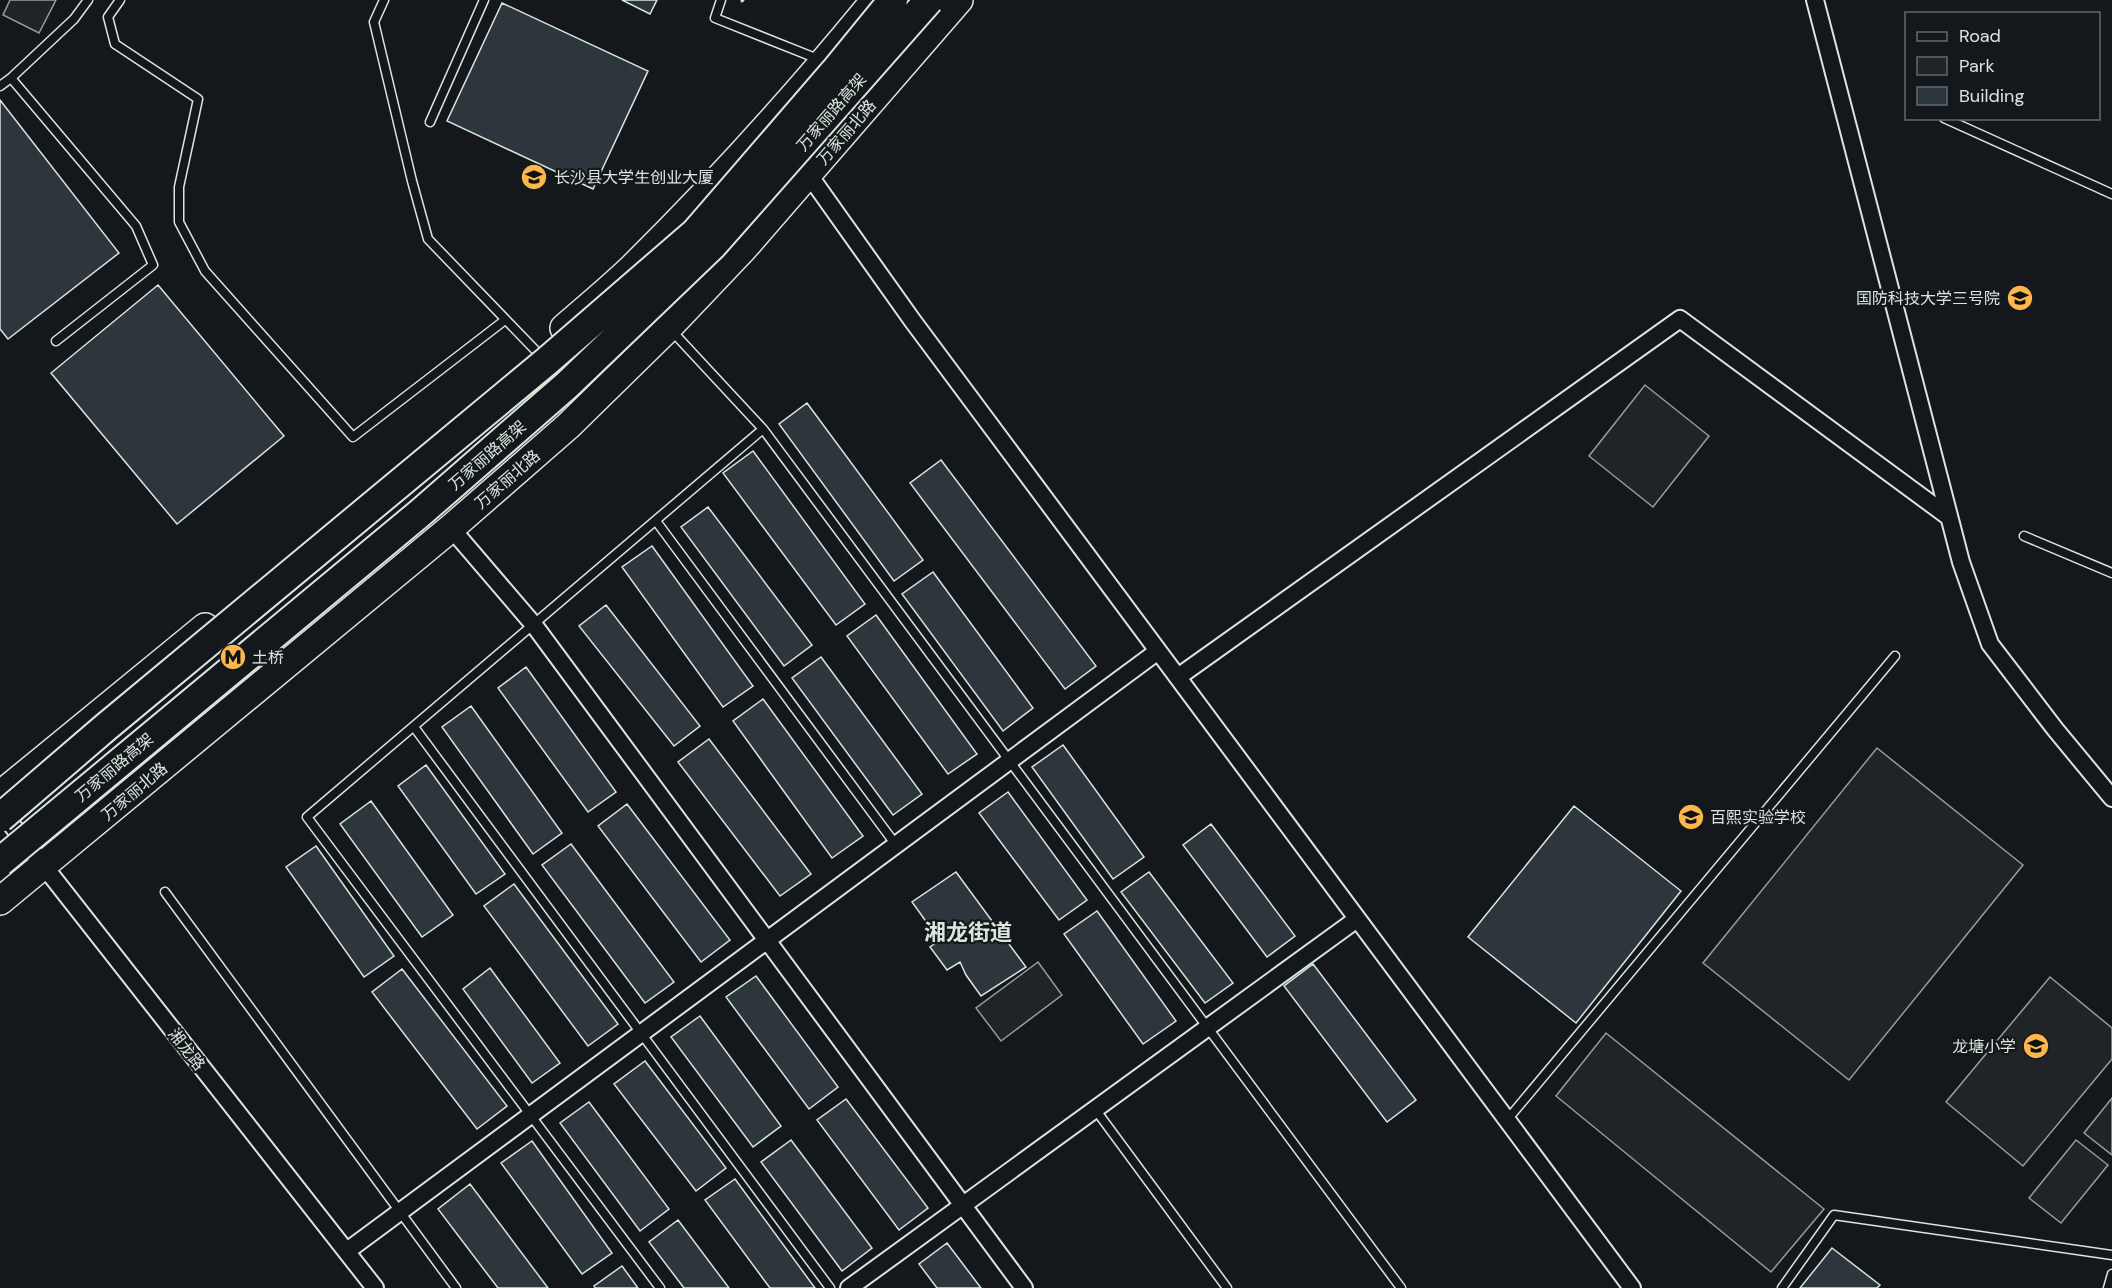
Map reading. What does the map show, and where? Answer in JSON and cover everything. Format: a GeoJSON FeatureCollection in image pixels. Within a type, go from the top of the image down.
{"type":"FeatureCollection","features":[{"type":"Feature","properties":{"kind":"highway","name":"万家丽路高架"},"geometry":{"type":"LineString","coordinates":[[0,818],[106,727],[547,362],[696,231],[835,71],[893,0]]}},
{"type":"Feature","properties":{"kind":"highway","name":"万家丽路高架"},"geometry":{"type":"LineString","coordinates":[[0,862],[418,514],[567,386],[712,246],[928,0]]}},
{"type":"Feature","properties":{"kind":"main road"},"geometry":{"type":"LineString","coordinates":[[0,795],[537,352],[631,268],[722,175],[824,62],[874,0]]}},
{"type":"Feature","properties":{"kind":"main road","name":"万家丽北路"},"geometry":{"type":"LineString","coordinates":[[0,901],[451,528],[568,426],[668,328],[742,249],[809,175],[959,0]]}},
{"type":"Feature","properties":{"kind":"street"},"geometry":{"type":"LineString","coordinates":[[1814,1],[1960,562],[1990,644],[2055,729],[2112,798]]}},
{"type":"Feature","properties":{"kind":"street"},"geometry":{"type":"LineString","coordinates":[[809,175],[919,330],[1632,1288]]}},
{"type":"Feature","properties":{"kind":"street"},"geometry":{"type":"LineString","coordinates":[[1178,677],[1680,320],[1948,517]]}},
{"type":"Feature","properties":{"kind":"street"},"geometry":{"type":"LineString","coordinates":[[451,528],[534,625],[1024,1288]]}},
{"type":"Feature","properties":{"kind":"street"},"geometry":{"type":"LineString","coordinates":[[347,1251],[1158,651]]}},
{"type":"Feature","properties":{"kind":"street","name":"湘龙路"},"geometry":{"type":"LineString","coordinates":[[0,810],[375,1288]]}},
{"type":"Feature","properties":{"kind":"street"},"geometry":{"type":"LineString","coordinates":[[849,1288],[1357,919]]}},
{"type":"Feature","properties":{"kind":"lane"},"geometry":{"type":"LineString","coordinates":[[0,86],[74,20],[88,0]]}},
{"type":"Feature","properties":{"kind":"lane"},"geometry":{"type":"LineString","coordinates":[[120,0],[108,18],[115,44],[198,99],[179,186],[179,222],[204,271],[353,437],[505,320]]}},
{"type":"Feature","properties":{"kind":"lane"},"geometry":{"type":"LineString","coordinates":[[384,0],[374,22],[428,238],[537,352]]}},
{"type":"Feature","properties":{"kind":"lane"},"geometry":{"type":"LineString","coordinates":[[430,122],[484,0]]}},
{"type":"Feature","properties":{"kind":"lane"},"geometry":{"type":"LineString","coordinates":[[721,0],[715,18],[824,62]]}},
{"type":"Feature","properties":{"kind":"lane"},"geometry":{"type":"LineString","coordinates":[[11,78],[136,226],[153,265],[56,341]]}},
{"type":"Feature","properties":{"kind":"lane"},"geometry":{"type":"LineString","coordinates":[[1948,120],[2112,194]]}},
{"type":"Feature","properties":{"kind":"lane"},"geometry":{"type":"LineString","coordinates":[[668,328],[763,429],[1401,1288]]}},
{"type":"Feature","properties":{"kind":"lane"},"geometry":{"type":"LineString","coordinates":[[660,1288],[307,817],[763,429]]}},
{"type":"Feature","properties":{"kind":"lane"},"geometry":{"type":"LineString","coordinates":[[656,520],[896,845]]}},
{"type":"Feature","properties":{"kind":"lane"},"geometry":{"type":"LineString","coordinates":[[2024,536],[2112,573]]}},
{"type":"Feature","properties":{"kind":"lane"},"geometry":{"type":"LineString","coordinates":[[1507,1120],[1895,656]]}},
{"type":"Feature","properties":{"kind":"lane"},"geometry":{"type":"LineString","coordinates":[[414,727],[830,1288]]}},
{"type":"Feature","properties":{"kind":"lane"},"geometry":{"type":"LineString","coordinates":[[165,892],[456,1288]]}},
{"type":"Feature","properties":{"kind":"lane"},"geometry":{"type":"LineString","coordinates":[[1095,1109],[1227,1288]]}},
{"type":"Feature","properties":{"kind":"lane"},"geometry":{"type":"LineString","coordinates":[[1782,1288],[1834,1215],[2112,1255]]}},
{"type":"Feature","properties":{"kind":"lane"},"geometry":{"type":"LineString","coordinates":[[2108,1288],[2112,1274]]}},
{"type":"Feature","properties":{"kind":"green space"},"geometry":{"type":"Polygon","coordinates":[[[10,0],[56,0],[39,33],[3,15],[10,0]]]}},
{"type":"Feature","properties":{"kind":"green space"},"geometry":{"type":"Polygon","coordinates":[[[1645,385],[1709,436],[1653,507],[1589,456],[1645,385]]]}},
{"type":"Feature","properties":{"kind":"green space"},"geometry":{"type":"Polygon","coordinates":[[[1877,748],[2023,865],[1849,1080],[1703,963],[1877,748]]]}},
{"type":"Feature","properties":{"kind":"green space"},"geometry":{"type":"Polygon","coordinates":[[[1038,962],[1062,995],[1001,1041],[976,1008],[1038,962]]]}},
{"type":"Feature","properties":{"kind":"green space"},"geometry":{"type":"Polygon","coordinates":[[[2050,977],[2112,1028],[2112,1059],[2023,1166],[1946,1102],[2050,977]]]}},
{"type":"Feature","properties":{"kind":"green space"},"geometry":{"type":"Polygon","coordinates":[[[1606,1033],[1824,1209],[1771,1272],[1556,1096],[1606,1033]]]}},
{"type":"Feature","properties":{"kind":"green space"},"geometry":{"type":"Polygon","coordinates":[[[2112,1098],[2112,1155],[2084,1133],[2112,1098]]]}},
{"type":"Feature","properties":{"kind":"green space"},"geometry":{"type":"Polygon","coordinates":[[[2076,1140],[2108,1165],[2061,1223],[2029,1198],[2076,1140]]]}},
{"type":"Feature","properties":{"kind":"building"},"geometry":{"type":"Polygon","coordinates":[[[622,0],[657,0],[650,14],[622,0]]]}},
{"type":"Feature","properties":{"kind":"building"},"geometry":{"type":"Polygon","coordinates":[[[502,3],[648,71],[593,189],[447,121],[502,3]]]}},
{"type":"Feature","properties":{"kind":"building"},"geometry":{"type":"Polygon","coordinates":[[[0,100],[119,253],[8,339],[0,329],[0,100]]]}},
{"type":"Feature","properties":{"kind":"building"},"geometry":{"type":"Polygon","coordinates":[[[158,285],[284,436],[177,524],[51,373],[158,285]]]}},
{"type":"Feature","properties":{"kind":"building"},"geometry":{"type":"Polygon","coordinates":[[[807,403],[923,560],[894,581],[779,424],[807,403]]]}},
{"type":"Feature","properties":{"kind":"building"},"geometry":{"type":"Polygon","coordinates":[[[753,451],[865,604],[836,625],[723,473],[753,451]]]}},
{"type":"Feature","properties":{"kind":"building"},"geometry":{"type":"Polygon","coordinates":[[[941,460],[1096,666],[1065,689],[910,483],[941,460]]]}},
{"type":"Feature","properties":{"kind":"building"},"geometry":{"type":"Polygon","coordinates":[[[708,507],[812,645],[784,666],[681,527],[708,507]]]}},
{"type":"Feature","properties":{"kind":"building"},"geometry":{"type":"Polygon","coordinates":[[[652,546],[753,686],[723,707],[622,567],[652,546]]]}},
{"type":"Feature","properties":{"kind":"building"},"geometry":{"type":"Polygon","coordinates":[[[933,572],[1033,708],[1003,731],[902,594],[933,572]]]}},
{"type":"Feature","properties":{"kind":"building"},"geometry":{"type":"Polygon","coordinates":[[[606,605],[700,726],[674,746],[579,626],[606,605]]]}},
{"type":"Feature","properties":{"kind":"building"},"geometry":{"type":"Polygon","coordinates":[[[876,615],[977,754],[948,774],[847,636],[876,615]]]}},
{"type":"Feature","properties":{"kind":"building"},"geometry":{"type":"Polygon","coordinates":[[[821,657],[922,794],[893,815],[792,678],[821,657]]]}},
{"type":"Feature","properties":{"kind":"building"},"geometry":{"type":"Polygon","coordinates":[[[526,667],[616,792],[588,812],[498,688],[526,667]]]}},
{"type":"Feature","properties":{"kind":"building"},"geometry":{"type":"Polygon","coordinates":[[[763,699],[863,836],[832,858],[733,721],[763,699]]]}},
{"type":"Feature","properties":{"kind":"building"},"geometry":{"type":"Polygon","coordinates":[[[471,706],[562,833],[533,854],[442,727],[471,706]]]}},
{"type":"Feature","properties":{"kind":"building"},"geometry":{"type":"Polygon","coordinates":[[[709,739],[811,874],[780,896],[678,762],[709,739]]]}},
{"type":"Feature","properties":{"kind":"building"},"geometry":{"type":"Polygon","coordinates":[[[1063,745],[1144,857],[1113,879],[1032,767],[1063,745]]]}},
{"type":"Feature","properties":{"kind":"building"},"geometry":{"type":"Polygon","coordinates":[[[426,765],[505,874],[476,894],[398,786],[426,765]]]}},
{"type":"Feature","properties":{"kind":"building"},"geometry":{"type":"Polygon","coordinates":[[[1008,792],[1087,900],[1059,920],[979,813],[1008,792]]]}},
{"type":"Feature","properties":{"kind":"building"},"geometry":{"type":"Polygon","coordinates":[[[371,801],[453,915],[422,937],[340,824],[371,801]]]}},
{"type":"Feature","properties":{"kind":"building"},"geometry":{"type":"Polygon","coordinates":[[[627,804],[730,940],[701,962],[598,826],[627,804]]]}},
{"type":"Feature","properties":{"kind":"building"},"geometry":{"type":"Polygon","coordinates":[[[1574,806],[1681,891],[1576,1023],[1468,937],[1574,806]]]}},
{"type":"Feature","properties":{"kind":"building"},"geometry":{"type":"Polygon","coordinates":[[[1211,824],[1295,936],[1267,957],[1183,845],[1211,824]]]}},
{"type":"Feature","properties":{"kind":"building"},"geometry":{"type":"Polygon","coordinates":[[[571,844],[674,982],[645,1003],[542,865],[571,844]]]}},
{"type":"Feature","properties":{"kind":"building"},"geometry":{"type":"Polygon","coordinates":[[[316,846],[394,956],[364,977],[286,867],[316,846]]]}},
{"type":"Feature","properties":{"kind":"building"},"geometry":{"type":"Polygon","coordinates":[[[956,872],[1026,967],[981,996],[960,962],[947,970],[930,947],[943,938],[930,927],[912,902],[956,872]]]}},
{"type":"Feature","properties":{"kind":"building"},"geometry":{"type":"Polygon","coordinates":[[[1149,872],[1233,983],[1205,1003],[1121,892],[1149,872]]]}},
{"type":"Feature","properties":{"kind":"building"},"geometry":{"type":"Polygon","coordinates":[[[514,884],[618,1024],[588,1046],[484,906],[514,884]]]}},
{"type":"Feature","properties":{"kind":"building"},"geometry":{"type":"Polygon","coordinates":[[[1097,911],[1176,1021],[1143,1044],[1064,934],[1097,911]]]}},
{"type":"Feature","properties":{"kind":"building"},"geometry":{"type":"Polygon","coordinates":[[[1313,964],[1416,1100],[1387,1122],[1284,986],[1313,964]]]}},
{"type":"Feature","properties":{"kind":"building"},"geometry":{"type":"Polygon","coordinates":[[[490,968],[560,1063],[532,1083],[463,989],[490,968]]]}},
{"type":"Feature","properties":{"kind":"building"},"geometry":{"type":"Polygon","coordinates":[[[402,969],[507,1106],[477,1129],[372,992],[402,969]]]}},
{"type":"Feature","properties":{"kind":"building"},"geometry":{"type":"Polygon","coordinates":[[[756,976],[838,1087],[809,1109],[726,997],[756,976]]]}},
{"type":"Feature","properties":{"kind":"building"},"geometry":{"type":"Polygon","coordinates":[[[700,1016],[781,1126],[753,1147],[671,1037],[700,1016]]]}},
{"type":"Feature","properties":{"kind":"building"},"geometry":{"type":"Polygon","coordinates":[[[645,1061],[726,1168],[696,1191],[614,1084],[645,1061]]]}},
{"type":"Feature","properties":{"kind":"building"},"geometry":{"type":"Polygon","coordinates":[[[846,1099],[928,1208],[899,1230],[817,1120],[846,1099]]]}},
{"type":"Feature","properties":{"kind":"building"},"geometry":{"type":"Polygon","coordinates":[[[589,1102],[669,1209],[640,1231],[560,1123],[589,1102]]]}},
{"type":"Feature","properties":{"kind":"building"},"geometry":{"type":"Polygon","coordinates":[[[791,1140],[872,1248],[842,1271],[761,1162],[791,1140]]]}},
{"type":"Feature","properties":{"kind":"building"},"geometry":{"type":"Polygon","coordinates":[[[532,1141],[612,1253],[582,1274],[501,1163],[532,1141]]]}},
{"type":"Feature","properties":{"kind":"building"},"geometry":{"type":"Polygon","coordinates":[[[735,1179],[815,1288],[770,1288],[705,1200],[735,1179]]]}},
{"type":"Feature","properties":{"kind":"building"},"geometry":{"type":"Polygon","coordinates":[[[470,1184],[548,1288],[498,1288],[438,1209],[470,1184]]]}},
{"type":"Feature","properties":{"kind":"building"},"geometry":{"type":"Polygon","coordinates":[[[678,1220],[729,1288],[684,1288],[649,1242],[678,1220]]]}},
{"type":"Feature","properties":{"kind":"building"},"geometry":{"type":"Polygon","coordinates":[[[947,1243],[981,1288],[937,1288],[919,1264],[947,1243]]]}},
{"type":"Feature","properties":{"kind":"building"},"geometry":{"type":"Polygon","coordinates":[[[1832,1248],[1880,1285],[1877,1288],[1800,1288],[1832,1248]]]}},
{"type":"Feature","properties":{"kind":"building"},"geometry":{"type":"Polygon","coordinates":[[[622,1266],[638,1288],[595,1288],[594,1286],[622,1266]]]}},
{"type":"Feature","properties":{"kind":"place","name":"长沙县大学生创业大厦"},"geometry":{"type":"Point","coordinates":[534,177]}},
{"type":"Feature","properties":{"kind":"place","name":"国防科技大学三号院"},"geometry":{"type":"Point","coordinates":[2020,298]}},
{"type":"Feature","properties":{"kind":"place","name":"土桥"},"geometry":{"type":"Point","coordinates":[233,657]}},
{"type":"Feature","properties":{"kind":"place","name":"百熙实验学校"},"geometry":{"type":"Point","coordinates":[1691,817]}},
{"type":"Feature","properties":{"kind":"place","name":"龙塘小学"},"geometry":{"type":"Point","coordinates":[2036,1046]}},
{"type":"Feature","properties":{"kind":"district","name":"湘龙街道"},"geometry":{"type":"Point","coordinates":[968,932]}}]}
